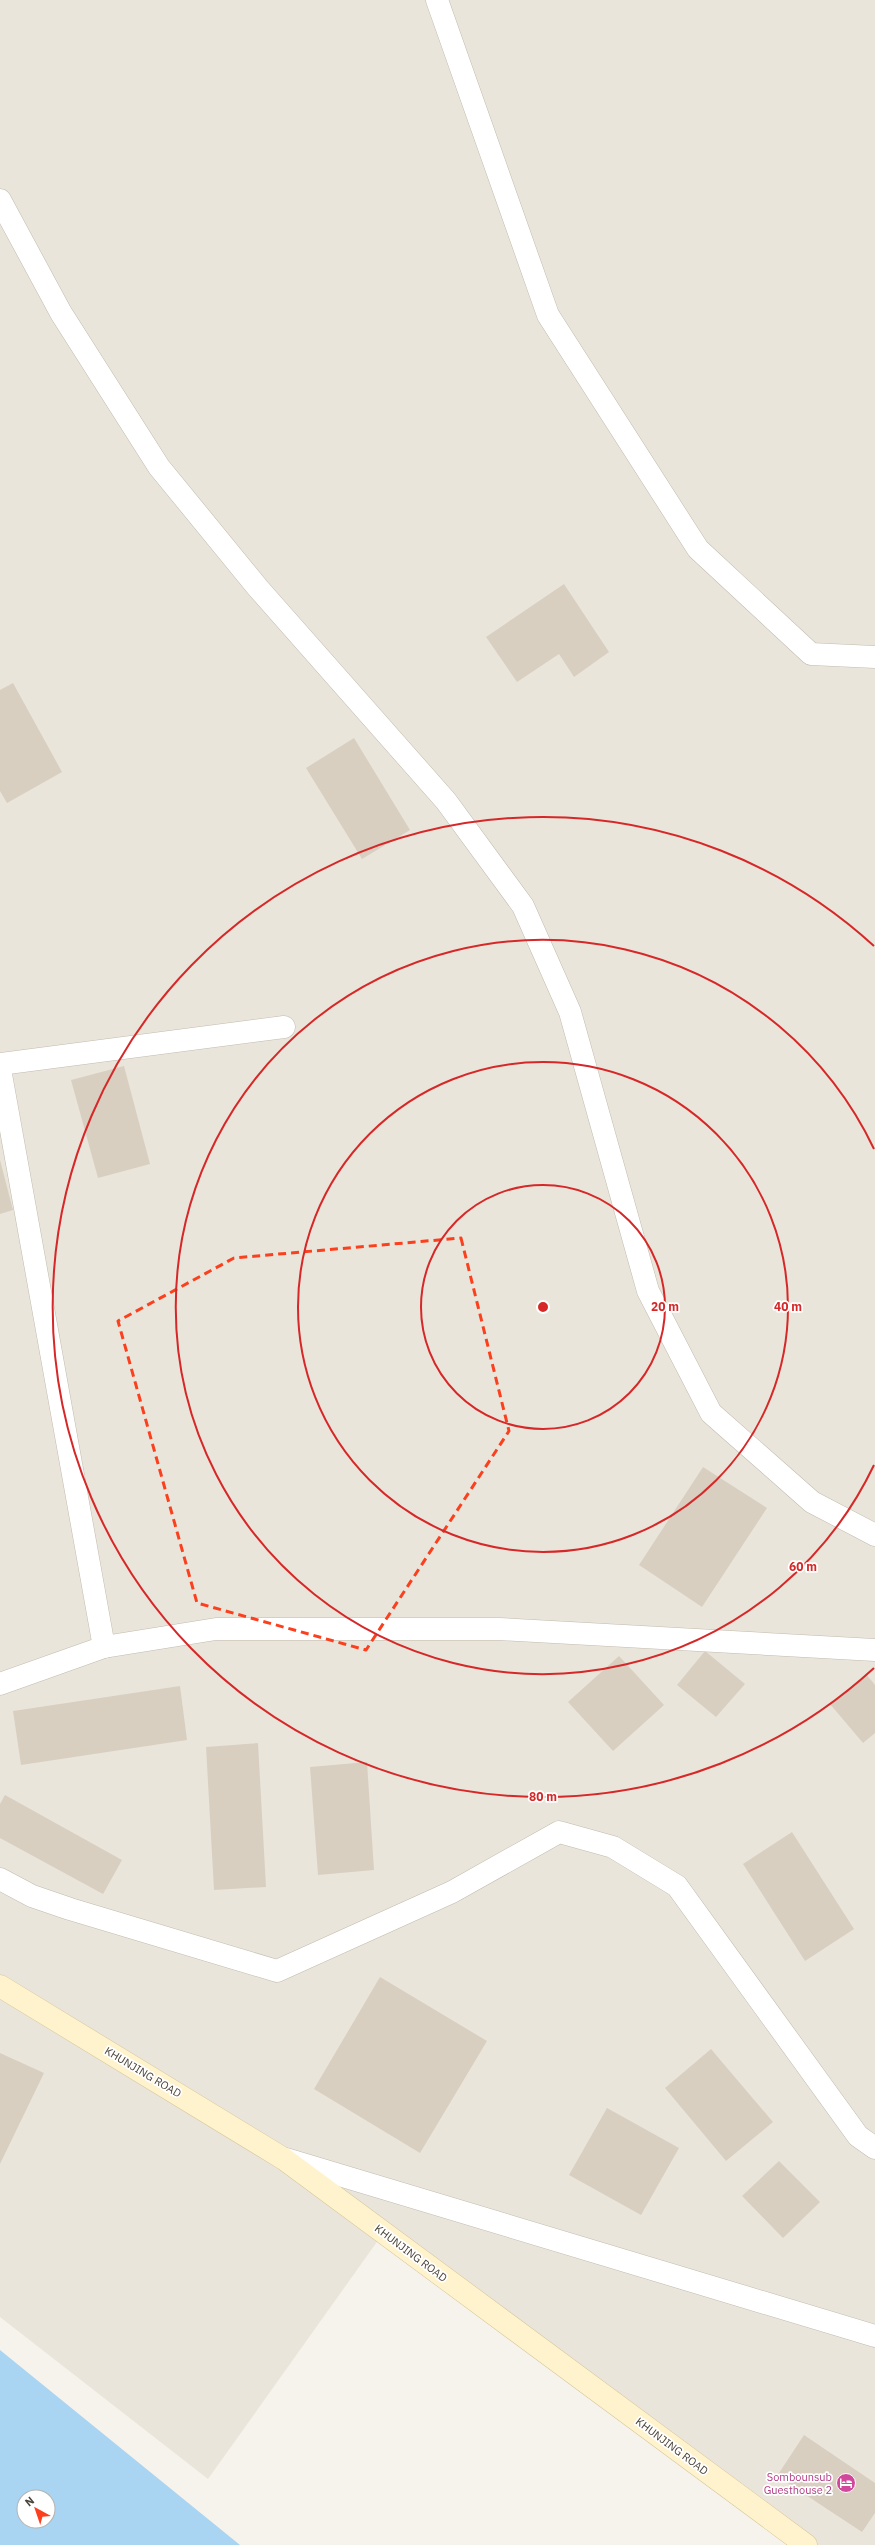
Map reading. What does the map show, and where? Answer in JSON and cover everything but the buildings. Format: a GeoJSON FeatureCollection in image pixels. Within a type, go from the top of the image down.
{"type":"FeatureCollection","features":[{"type":"Feature","properties":{"kind":"main road","name":"KHUNJING ROAD"},"geometry":{"type":"LineString","coordinates":[[0,1986],[284,2159],[806,2545]]}},
{"type":"Feature","properties":{"kind":"street"},"geometry":{"type":"LineString","coordinates":[[437,0],[548,315],[698,550],[811,654],[875,657]]}},
{"type":"Feature","properties":{"kind":"street"},"geometry":{"type":"LineString","coordinates":[[0,200],[61,313],[159,467],[258,588],[446,800],[523,906],[570,1012],[648,1291],[711,1413],[812,1502],[875,1535]]}},
{"type":"Feature","properties":{"kind":"street"},"geometry":{"type":"LineString","coordinates":[[0,1064],[284,1027]]}},
{"type":"Feature","properties":{"kind":"street"},"geometry":{"type":"LineString","coordinates":[[0,1069],[104,1647]]}},
{"type":"Feature","properties":{"kind":"street"},"geometry":{"type":"LineString","coordinates":[[0,1684],[104,1647],[216,1629],[499,1629],[875,1650]]}},
{"type":"Feature","properties":{"kind":"street"},"geometry":{"type":"LineString","coordinates":[[0,1879],[32,1896],[70,1909],[277,1971],[452,1892],[559,1832],[613,1847],[677,1886],[858,2136],[875,2148]]}},
{"type":"Feature","properties":{"kind":"street"},"geometry":{"type":"LineString","coordinates":[[284,2159],[875,2336]]}},
{"type":"Feature","properties":{"kind":"highlighted area"},"geometry":{"type":"Polygon","coordinates":[[[461,1238],[509,1431],[366,1650],[197,1603],[118,1321],[234,1258],[461,1238]]]}},
{"type":"Feature","properties":{"kind":"shaded area"},"geometry":{"type":"Polygon","coordinates":[[[0,0],[875,0],[875,2545],[806,2545],[384,2232],[208,2479],[0,2317],[0,0]]]}},
{"type":"Feature","properties":{"kind":"water"},"geometry":{"type":"Polygon","coordinates":[[[0,2350],[240,2545],[0,2545],[0,2350]]]}},
{"type":"Feature","properties":{"kind":"place","name":"Sombounsub Guesthouse 2"},"geometry":{"type":"Point","coordinates":[846,2483]}}]}
